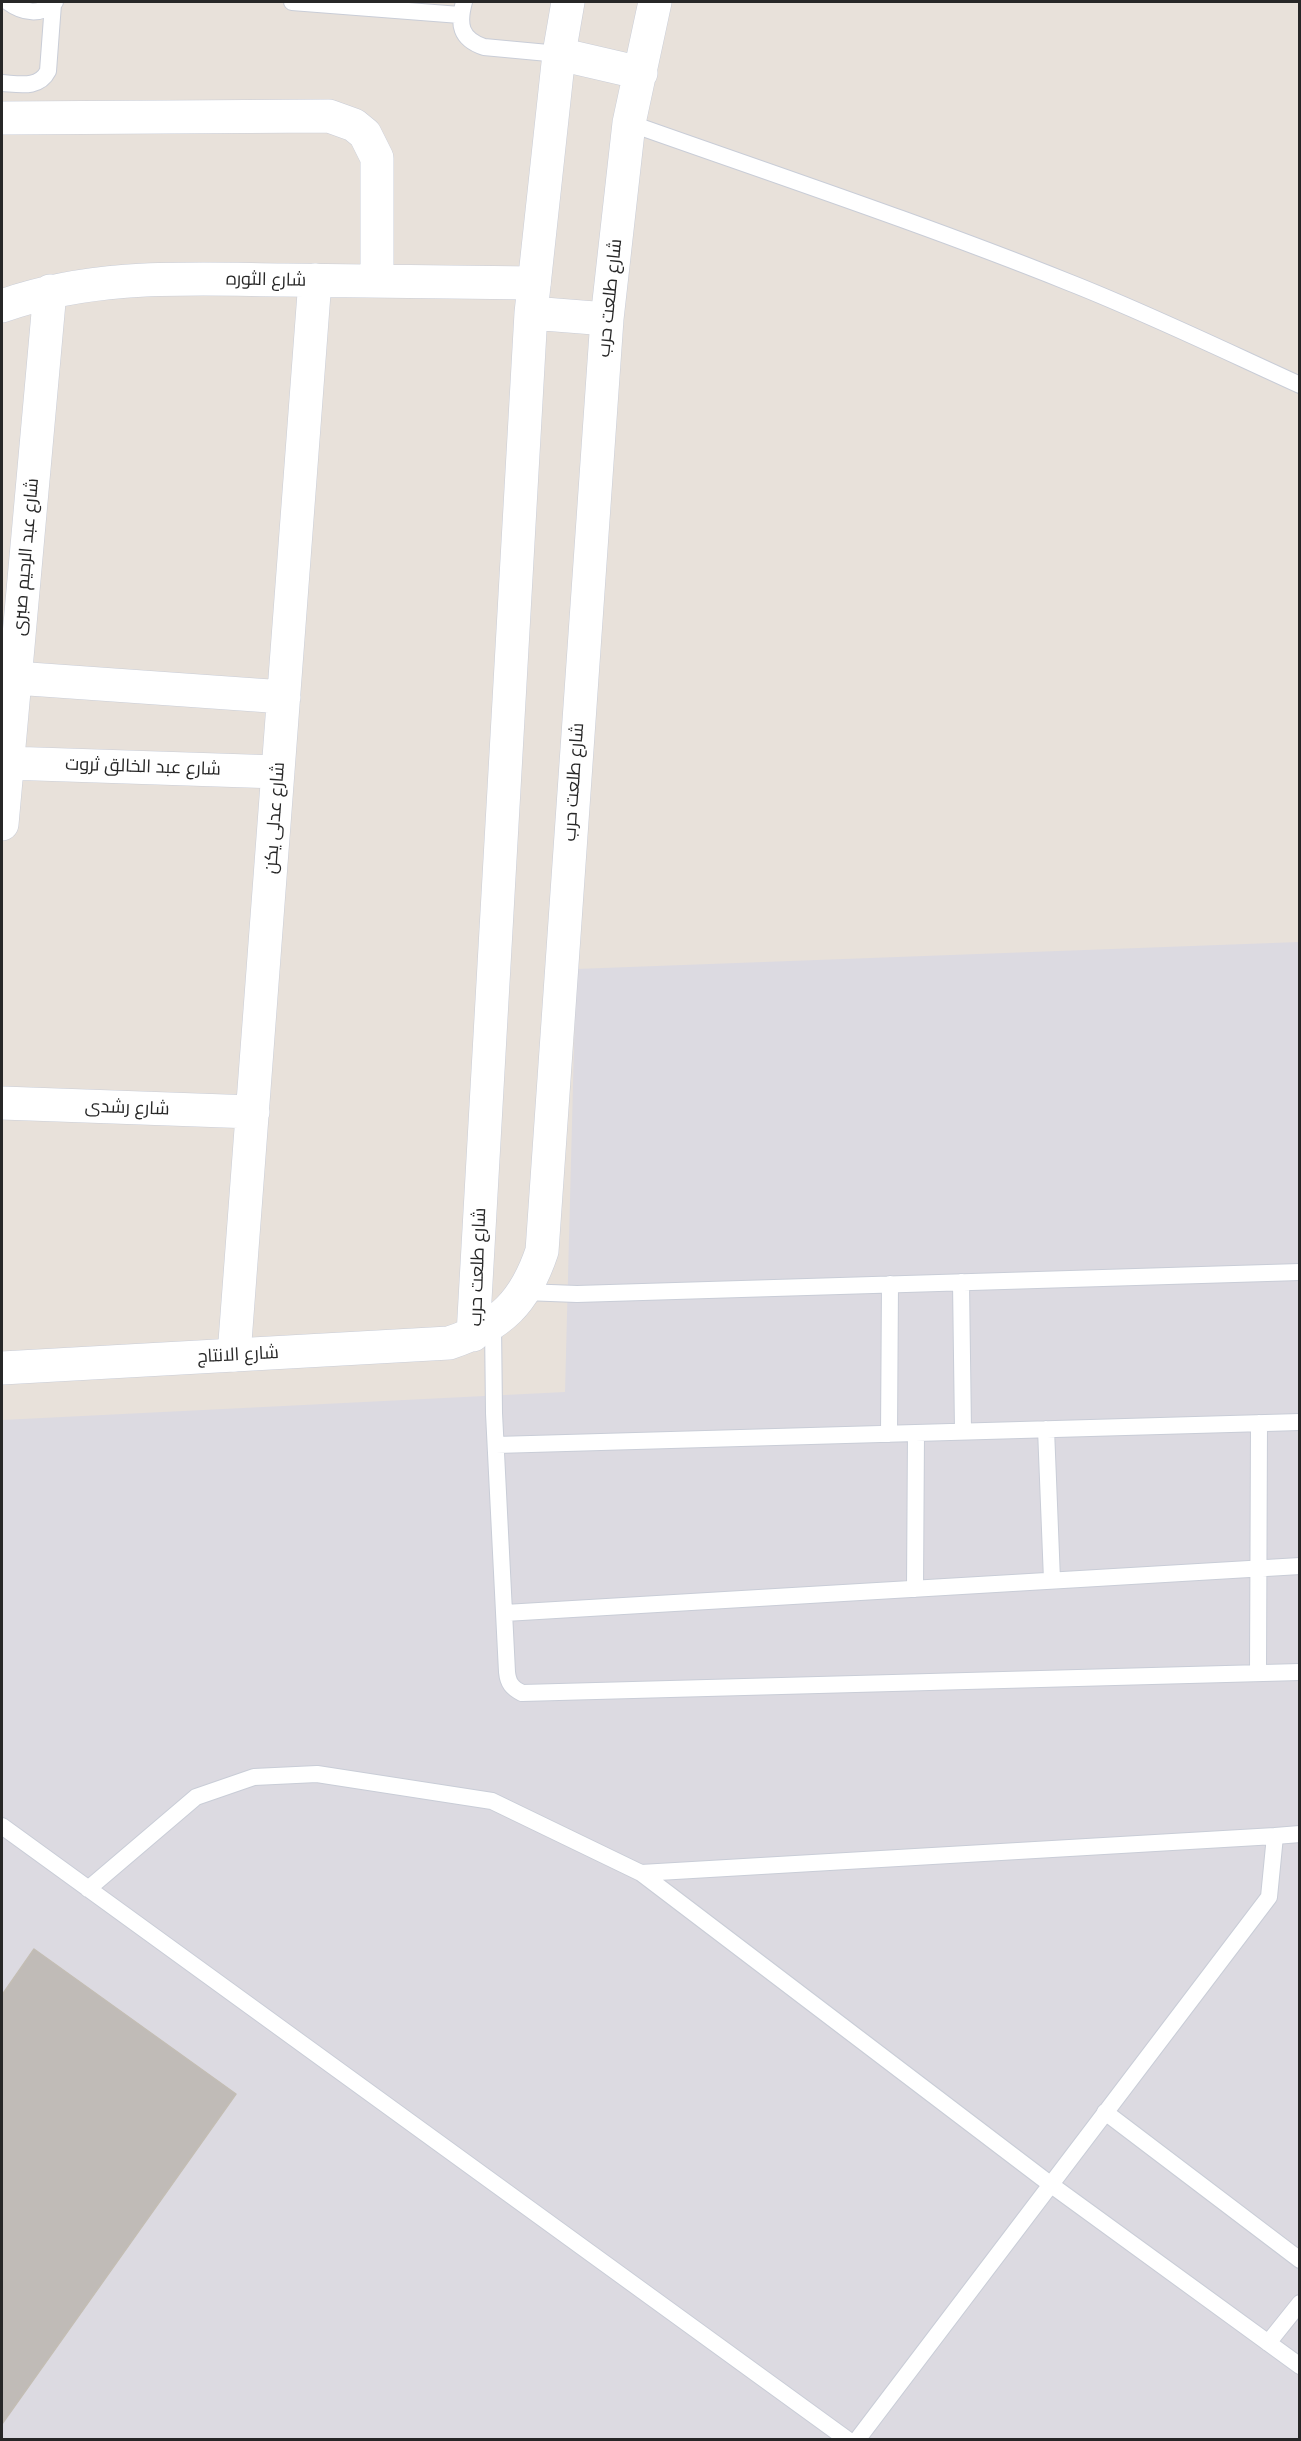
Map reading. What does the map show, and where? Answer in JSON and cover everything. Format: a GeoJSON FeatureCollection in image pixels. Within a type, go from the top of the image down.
{"type":"FeatureCollection","features":[{"type":"Feature","properties":{"kind":"street","name":"شارع طلعت حرب"},"geometry":{"type":"LineString","coordinates":[[483,1330],[533,298],[559,54],[568,2]]}},
{"type":"Feature","properties":{"kind":"street","name":"شارع طلعت حرب"},"geometry":{"type":"LineString","coordinates":[[483,1330],[510,1310],[524,1292],[535,1272],[542,1251],[607,319],[629,123],[655,2]]}},
{"type":"Feature","properties":{"kind":"street"},"geometry":{"type":"LineString","coordinates":[[559,54],[641,73]]}},
{"type":"Feature","properties":{"kind":"street"},"geometry":{"type":"LineString","coordinates":[[2,118],[329,116],[342,119],[365,134],[377,158],[377,281]]}},
{"type":"Feature","properties":{"kind":"street","name":"شارع الثوره"},"geometry":{"type":"LineString","coordinates":[[2,306],[50,291],[85,284],[154,278],[377,281],[533,298],[607,319]]}},
{"type":"Feature","properties":{"kind":"street","name":"شارع عدلى يكن"},"geometry":{"type":"LineString","coordinates":[[234,1356],[315,280]]}},
{"type":"Feature","properties":{"kind":"street","name":"شارع عبد الرحيم صبرى"},"geometry":{"type":"LineString","coordinates":[[2,824],[6,744],[15,678],[50,291]]}},
{"type":"Feature","properties":{"kind":"street"},"geometry":{"type":"LineString","coordinates":[[15,678],[284,697]]}},
{"type":"Feature","properties":{"kind":"street","name":"شارع عبد الخالق ثروت"},"geometry":{"type":"LineString","coordinates":[[6,744],[278,772]]}},
{"type":"Feature","properties":{"kind":"street","name":"شارع رشدى"},"geometry":{"type":"LineString","coordinates":[[2,1103],[253,1112]]}},
{"type":"Feature","properties":{"kind":"street","name":"شارع الانتاج"},"geometry":{"type":"LineString","coordinates":[[2,1368],[449,1343],[483,1330]]}},
{"type":"Feature","properties":{"kind":"lane"},"geometry":{"type":"LineString","coordinates":[[8,2],[19,9],[30,12],[43,10],[54,3]]}},
{"type":"Feature","properties":{"kind":"lane"},"geometry":{"type":"LineString","coordinates":[[292,2],[462,8],[461,26],[474,44],[484,47],[559,54]]}},
{"type":"Feature","properties":{"kind":"lane"},"geometry":{"type":"LineString","coordinates":[[2,83],[34,84],[45,77],[48,71],[54,3]]}},
{"type":"Feature","properties":{"kind":"lane"},"geometry":{"type":"LineString","coordinates":[[629,123],[946,234],[1071,283],[1194,336],[1299,385]]}},
{"type":"Feature","properties":{"kind":"lane"},"geometry":{"type":"LineString","coordinates":[[524,1292],[578,1294],[1299,1272]]}},
{"type":"Feature","properties":{"kind":"lane"},"geometry":{"type":"LineString","coordinates":[[961,1282],[963,1431]]}},
{"type":"Feature","properties":{"kind":"lane"},"geometry":{"type":"LineString","coordinates":[[889,1434],[890,1284]]}},
{"type":"Feature","properties":{"kind":"lane"},"geometry":{"type":"LineString","coordinates":[[483,1330],[496,1445],[508,1681],[513,1689],[522,1693],[1299,1672]]}},
{"type":"Feature","properties":{"kind":"lane"},"geometry":{"type":"LineString","coordinates":[[496,1445],[1299,1422]]}},
{"type":"Feature","properties":{"kind":"lane"},"geometry":{"type":"LineString","coordinates":[[1258,1673],[1259,1423]]}},
{"type":"Feature","properties":{"kind":"lane"},"geometry":{"type":"LineString","coordinates":[[1046,1429],[1052,1580]]}},
{"type":"Feature","properties":{"kind":"lane"},"geometry":{"type":"LineString","coordinates":[[915,1588],[916,1433]]}},
{"type":"Feature","properties":{"kind":"lane"},"geometry":{"type":"LineString","coordinates":[[505,1613],[1299,1566]]}},
{"type":"Feature","properties":{"kind":"lane"},"geometry":{"type":"LineString","coordinates":[[88,1889],[196,1797],[254,1777],[317,1774],[492,1801],[641,1873],[1050,2184],[1299,2366]]}},
{"type":"Feature","properties":{"kind":"lane"},"geometry":{"type":"LineString","coordinates":[[2,1826],[848,2439]]}},
{"type":"Feature","properties":{"kind":"lane"},"geometry":{"type":"LineString","coordinates":[[641,1873],[1299,1834]]}},
{"type":"Feature","properties":{"kind":"lane"},"geometry":{"type":"LineString","coordinates":[[857,2439],[1269,1897],[1275,1836]]}},
{"type":"Feature","properties":{"kind":"lane"},"geometry":{"type":"LineString","coordinates":[[1105,2112],[1299,2260]]}},
{"type":"Feature","properties":{"kind":"lane"},"geometry":{"type":"LineString","coordinates":[[1268,2343],[1299,2303]]}},
{"type":"Feature","properties":{"kind":"shaded area"},"geometry":{"type":"Polygon","coordinates":[[[1299,942],[1299,2439],[2,2440],[2,1420],[565,1392],[576,969],[1299,942]]]}},
{"type":"Feature","properties":{"kind":"building"},"geometry":{"type":"Polygon","coordinates":[[[34,1949],[236,2094],[2,2424],[2,1995],[34,1949]]]}}]}
